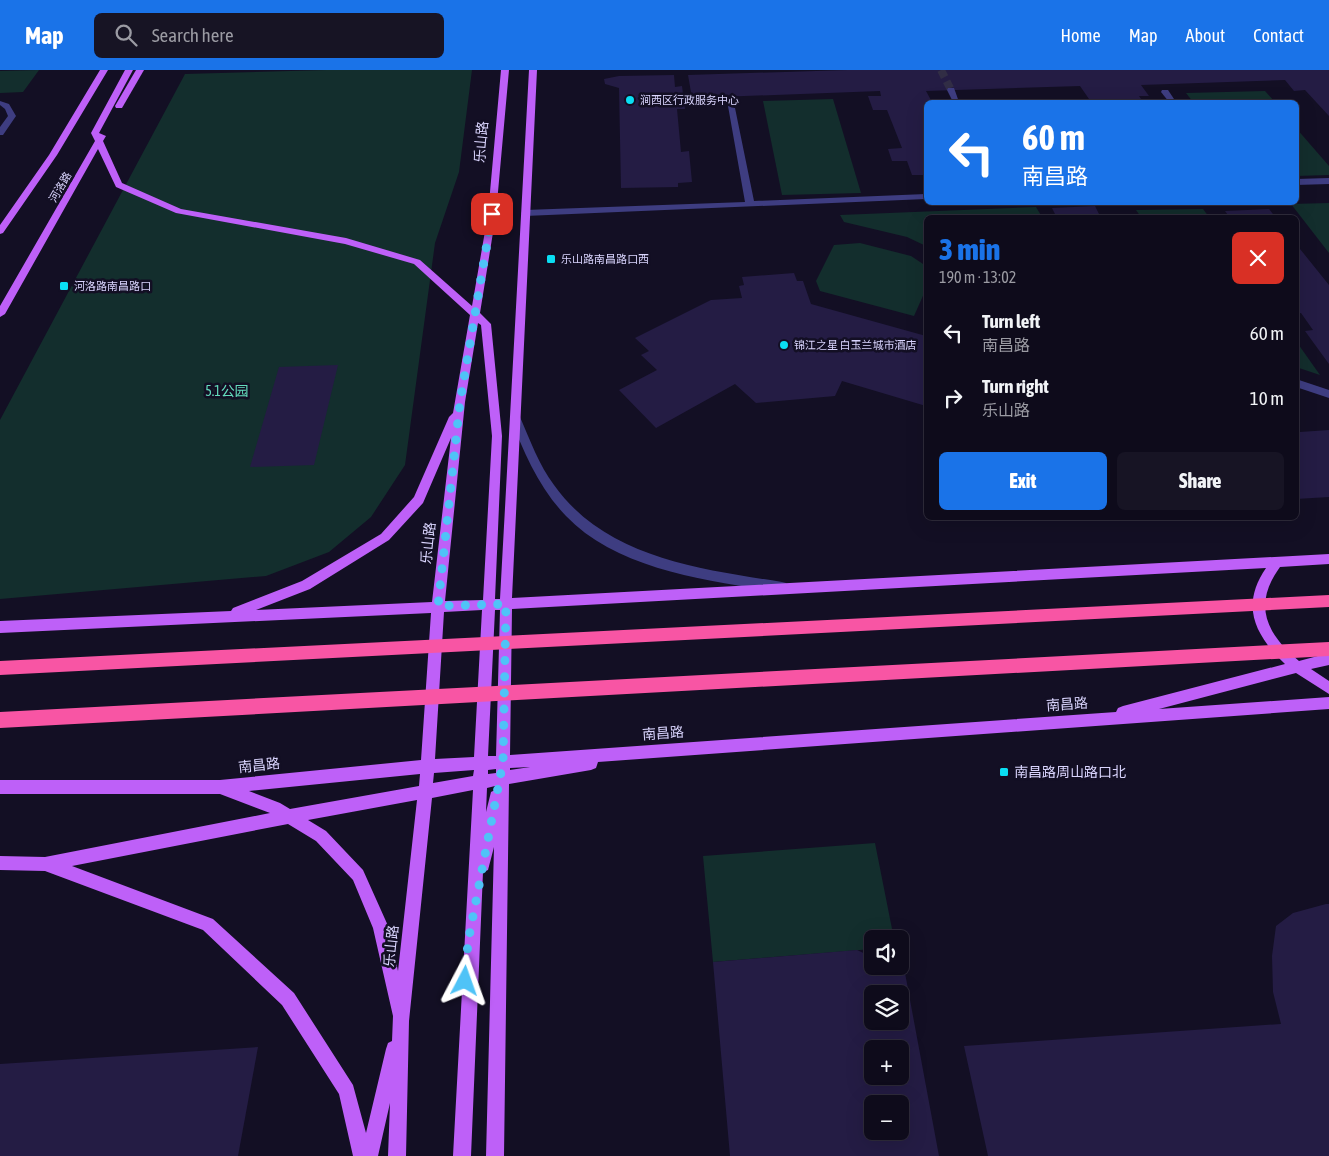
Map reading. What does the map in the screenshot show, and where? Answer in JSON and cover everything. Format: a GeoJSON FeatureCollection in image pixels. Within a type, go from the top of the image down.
{"type":"FeatureCollection","features":[{"type":"Feature","properties":{"kind":"highway"},"geometry":{"type":"LineString","coordinates":[[0,668],[1329,601]]}},
{"type":"Feature","properties":{"kind":"highway"},"geometry":{"type":"LineString","coordinates":[[0,720],[1329,649]]}},
{"type":"Feature","properties":{"kind":"main road"},"geometry":{"type":"LineString","coordinates":[[0,226],[98,70]]}},
{"type":"Feature","properties":{"kind":"main road"},"geometry":{"type":"LineString","coordinates":[[0,231],[54,155],[104,70]]}},
{"type":"Feature","properties":{"kind":"main road"},"geometry":{"type":"LineString","coordinates":[[129,70],[95,133],[119,185],[179,211],[346,241],[417,262],[486,324],[497,436],[462,1156]]}},
{"type":"Feature","properties":{"kind":"main road","name":"河洛路"},"geometry":{"type":"LineString","coordinates":[[0,314],[140,70]]}},
{"type":"Feature","properties":{"kind":"main road","name":"乐山路"},"geometry":{"type":"LineString","coordinates":[[397,1156],[401,1021],[428,766],[438,606],[460,402],[492,214],[505,70]]}},
{"type":"Feature","properties":{"kind":"main road"},"geometry":{"type":"LineString","coordinates":[[495,1156],[506,604],[533,70]]}},
{"type":"Feature","properties":{"kind":"main road"},"geometry":{"type":"LineString","coordinates":[[225,617],[306,585],[385,536],[419,500],[460,402]]}},
{"type":"Feature","properties":{"kind":"main road"},"geometry":{"type":"LineString","coordinates":[[0,627],[506,604],[1329,559]]}},
{"type":"Feature","properties":{"kind":"main road"},"geometry":{"type":"LineString","coordinates":[[1277,562],[1260,590],[1259,608],[1262,621],[1272,643],[1282,656],[1304,674],[1329,688]]}},
{"type":"Feature","properties":{"kind":"main road"},"geometry":{"type":"LineString","coordinates":[[0,863],[45,864],[343,806],[706,743],[1119,713],[1329,659]]}},
{"type":"Feature","properties":{"kind":"main road","name":"南昌路"},"geometry":{"type":"LineString","coordinates":[[0,787],[220,787],[428,766],[1329,703]]}},
{"type":"Feature","properties":{"kind":"main road"},"geometry":{"type":"LineString","coordinates":[[454,1156],[468,942],[503,762]]}},
{"type":"Feature","properties":{"kind":"main road"},"geometry":{"type":"LineString","coordinates":[[220,787],[275,808],[321,836],[358,875],[381,928],[401,1021]]}},
{"type":"Feature","properties":{"kind":"main road"},"geometry":{"type":"LineString","coordinates":[[45,864],[208,924],[288,999],[347,1091],[362,1156]]}},
{"type":"Feature","properties":{"kind":"main road","name":"乐山路"},"geometry":{"type":"LineString","coordinates":[[369,1156],[401,1021]]}},
{"type":"Feature","properties":{"kind":"street"},"geometry":{"type":"LineString","coordinates":[[951,90],[955,100]]}},
{"type":"Feature","properties":{"kind":"street"},"geometry":{"type":"LineString","coordinates":[[1165,92],[1172,100]]}},
{"type":"Feature","properties":{"kind":"street"},"geometry":{"type":"LineString","coordinates":[[0,103],[4,103],[10,108],[12,116],[0,133]]}},
{"type":"Feature","properties":{"kind":"street"},"geometry":{"type":"LineString","coordinates":[[731,108],[750,204]]}},
{"type":"Feature","properties":{"kind":"street"},"geometry":{"type":"LineString","coordinates":[[1299,182],[1329,181]]}},
{"type":"Feature","properties":{"kind":"street"},"geometry":{"type":"LineString","coordinates":[[526,214],[924,197]]}},
{"type":"Feature","properties":{"kind":"street"},"geometry":{"type":"LineString","coordinates":[[1299,384],[1329,394]]}},
{"type":"Feature","properties":{"kind":"street"},"geometry":{"type":"LineString","coordinates":[[515,417],[533,461],[551,491],[580,522],[625,551],[675,568],[722,578],[792,588]]}},
{"type":"Feature","properties":{"kind":"green space"},"geometry":{"type":"Polygon","coordinates":[[[39,70],[23,92],[0,93],[0,71],[39,70]]]}},
{"type":"Feature","properties":{"kind":"green space","name":"5.1公园"},"geometry":{"type":"Polygon","coordinates":[[[326,70],[472,70],[459,172],[435,243],[405,465],[371,517],[329,552],[266,576],[0,599],[0,420],[185,74],[326,70]]]}},
{"type":"Feature","properties":{"kind":"green space"},"geometry":{"type":"Polygon","coordinates":[[[1265,91],[1273,100],[1191,100],[1186,93],[1265,91]]]}},
{"type":"Feature","properties":{"kind":"green space"},"geometry":{"type":"Polygon","coordinates":[[[833,99],[861,193],[782,195],[763,101],[833,99]]]}},
{"type":"Feature","properties":{"kind":"green space"},"geometry":{"type":"Polygon","coordinates":[[[1299,131],[1329,166],[1329,175],[1299,176],[1299,131]]]}},
{"type":"Feature","properties":{"kind":"green space"},"geometry":{"type":"Polygon","coordinates":[[[1329,203],[1329,253],[1292,205],[1329,203]]]}},
{"type":"Feature","properties":{"kind":"green space"},"geometry":{"type":"Polygon","coordinates":[[[1036,207],[1041,215],[924,215],[924,245],[907,237],[844,222],[840,215],[1036,207]]]}},
{"type":"Feature","properties":{"kind":"green space"},"geometry":{"type":"Polygon","coordinates":[[[1203,209],[1208,215],[1140,215],[1136,210],[1203,209]]]}},
{"type":"Feature","properties":{"kind":"green space"},"geometry":{"type":"Polygon","coordinates":[[[860,243],[911,256],[924,265],[924,294],[914,316],[820,291],[816,281],[834,245],[860,243]]]}},
{"type":"Feature","properties":{"kind":"green space"},"geometry":{"type":"Polygon","coordinates":[[[1299,345],[1320,375],[1299,368],[1299,345]]]}},
{"type":"Feature","properties":{"kind":"green space"},"geometry":{"type":"Polygon","coordinates":[[[875,843],[892,930],[864,930],[864,950],[713,962],[703,856],[875,843]]]}},
{"type":"Feature","properties":{"kind":"building"},"geometry":{"type":"Polygon","coordinates":[[[847,70],[1329,70],[1329,116],[1305,90],[1294,91],[1285,80],[1141,85],[1149,96],[1139,96],[1142,100],[1089,99],[1080,86],[926,91],[931,100],[924,100],[924,175],[912,175],[907,161],[892,161],[888,149],[902,148],[887,110],[873,110],[868,96],[881,96],[880,91],[692,98],[688,75],[847,70]]]}},
{"type":"Feature","properties":{"kind":"building"},"geometry":{"type":"Polygon","coordinates":[[[674,75],[675,87],[682,86],[685,109],[677,109],[681,152],[689,151],[692,182],[678,183],[678,187],[621,188],[619,88],[605,84],[604,79],[619,76],[674,75]]]}},
{"type":"Feature","properties":{"kind":"building"},"geometry":{"type":"Polygon","coordinates":[[[1095,206],[1100,215],[1056,215],[1052,208],[1095,206]]]}},
{"type":"Feature","properties":{"kind":"building"},"geometry":{"type":"Polygon","coordinates":[[[1269,209],[1274,215],[1228,215],[1225,211],[1269,209]]]}},
{"type":"Feature","properties":{"kind":"building"},"geometry":{"type":"Polygon","coordinates":[[[1299,248],[1329,285],[1329,364],[1305,331],[1313,330],[1301,313],[1299,313],[1299,248]]]}},
{"type":"Feature","properties":{"kind":"building","name":"锦江之星 白玉兰城市酒店"},"geometry":{"type":"Polygon","coordinates":[[[794,273],[797,281],[803,281],[811,304],[924,335],[924,405],[842,381],[835,396],[756,403],[735,384],[656,428],[619,390],[657,370],[641,355],[649,351],[635,338],[711,300],[742,298],[739,286],[744,285],[742,277],[794,273]]]}},
{"type":"Feature","properties":{"kind":"building"},"geometry":{"type":"Polygon","coordinates":[[[338,365],[314,465],[250,467],[279,367],[338,365]]]}},
{"type":"Feature","properties":{"kind":"building"},"geometry":{"type":"Polygon","coordinates":[[[1329,430],[1329,497],[1299,499],[1299,431],[1329,430]]]}},
{"type":"Feature","properties":{"kind":"building"},"geometry":{"type":"Polygon","coordinates":[[[1329,904],[1329,1156],[988,1156],[964,1046],[1281,1024],[1273,992],[1272,956],[1276,926],[1293,913],[1329,904]]]}},
{"type":"Feature","properties":{"kind":"building"},"geometry":{"type":"Polygon","coordinates":[[[857,950],[864,953],[864,975],[905,975],[907,985],[864,985],[864,1030],[909,1030],[909,995],[939,1156],[730,1156],[713,962],[857,950]]]}},
{"type":"Feature","properties":{"kind":"building"},"geometry":{"type":"Polygon","coordinates":[[[258,1047],[238,1156],[0,1156],[0,1064],[258,1047]]]}},
{"type":"Feature","properties":{"kind":"tunnel"},"geometry":{"type":"LineString","coordinates":[[941,70],[951,90]]}},
{"type":"Feature","properties":{"kind":"place","name":"涧西区行政服务中心"},"geometry":{"type":"Point","coordinates":[630,100]}},
{"type":"Feature","properties":{"kind":"place","name":"乐山路南昌路口西"},"geometry":{"type":"Point","coordinates":[551,259]}},
{"type":"Feature","properties":{"kind":"place","name":"河洛路南昌路口"},"geometry":{"type":"Point","coordinates":[64,286]}},
{"type":"Feature","properties":{"kind":"place","name":"锦江之星 白玉兰城市酒店"},"geometry":{"type":"Point","coordinates":[784,345]}},
{"type":"Feature","properties":{"kind":"place","name":"南昌路周山路口北"},"geometry":{"type":"Point","coordinates":[1004,772]}},
{"type":"Feature","properties":{"kind":"route"},"geometry":{"type":"LineString","coordinates":[[465,981],[468,942],[503,762],[506,604],[438,606],[460,402],[492,214]]}}]}
